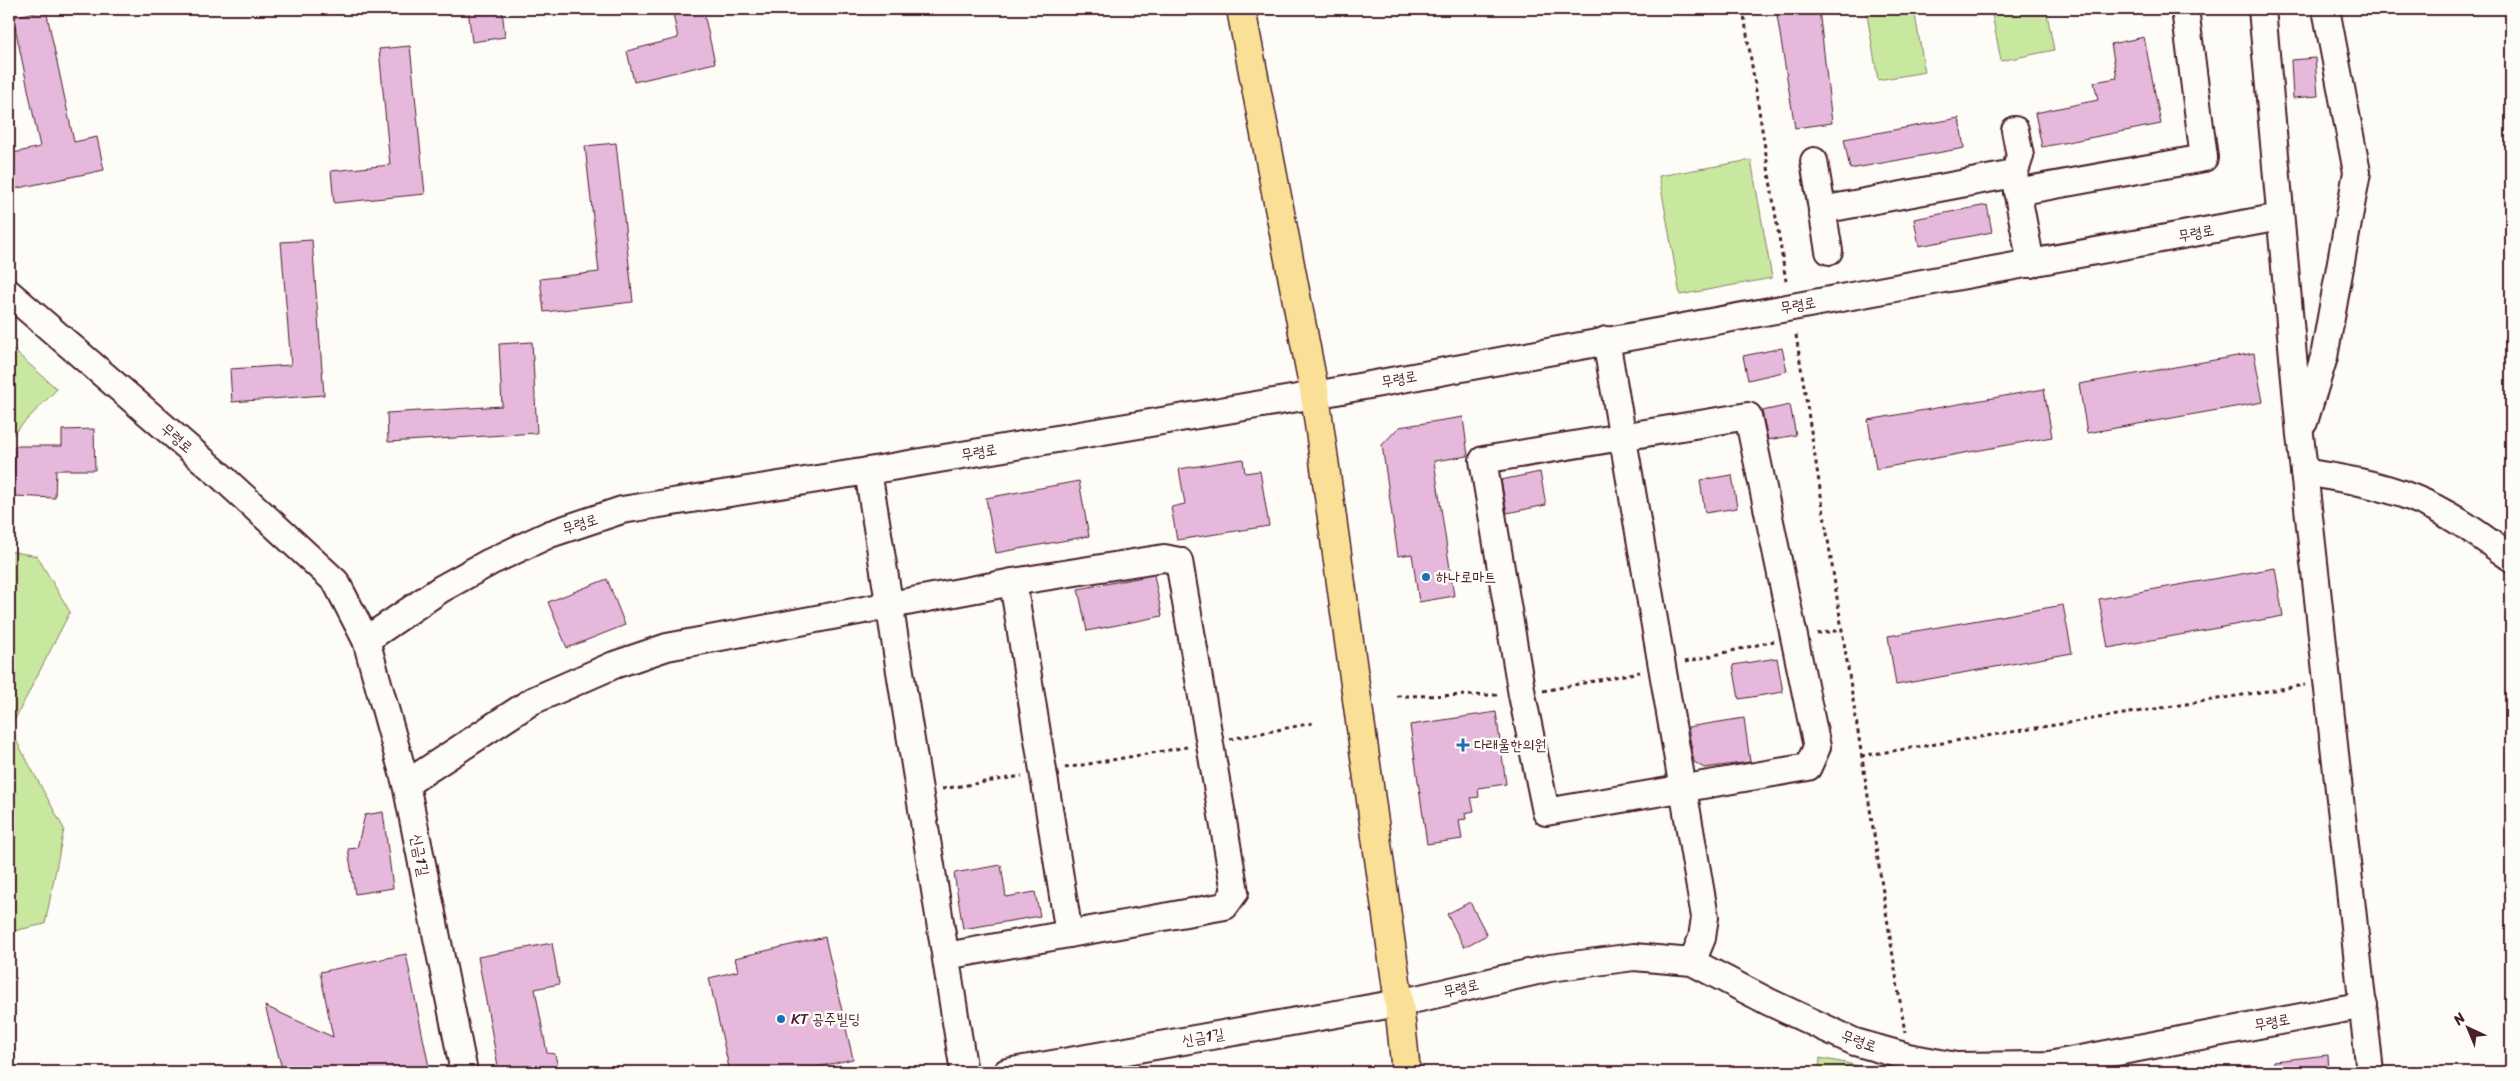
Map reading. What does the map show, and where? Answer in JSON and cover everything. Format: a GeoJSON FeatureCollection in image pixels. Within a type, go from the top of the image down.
{"type":"FeatureCollection","features":[{"type":"Feature","properties":{"kind":"main road"},"geometry":{"type":"LineString","coordinates":[[1241,9],[1315,394],[1399,1003],[1406,1072]]}},
{"type":"Feature","properties":{"kind":"street"},"geometry":{"type":"LineString","coordinates":[[1822,210],[2204,158],[2185,9]]}},
{"type":"Feature","properties":{"kind":"street"},"geometry":{"type":"LineString","coordinates":[[2262,9],[2300,435],[2370,1072]]}},
{"type":"Feature","properties":{"kind":"street"},"geometry":{"type":"LineString","coordinates":[[2300,435],[2324,357],[2357,172],[2326,9]]}},
{"type":"Feature","properties":{"kind":"street"},"geometry":{"type":"LineString","coordinates":[[2015,130],[2020,156],[2016,183],[2031,264]]}},
{"type":"Feature","properties":{"kind":"street"},"geometry":{"type":"LineString","coordinates":[[1814,161],[1830,251]]}},
{"type":"Feature","properties":{"kind":"street","name":"무령로"},"geometry":{"type":"LineString","coordinates":[[9,293],[221,476],[336,582],[366,640],[441,590],[490,562],[550,534],[622,510],[868,471],[1315,394],[2280,217]]}},
{"type":"Feature","properties":{"kind":"street"},"geometry":{"type":"LineString","coordinates":[[1606,340],[1685,787],[1705,917],[1702,938],[1692,962]]}},
{"type":"Feature","properties":{"kind":"street"},"geometry":{"type":"LineString","coordinates":[[1748,416],[1793,637],[1817,747],[1808,768],[1685,787],[1546,812],[1522,695],[1483,460],[1748,416]]}},
{"type":"Feature","properties":{"kind":"street"},"geometry":{"type":"LineString","coordinates":[[868,471],[964,1072]]}},
{"type":"Feature","properties":{"kind":"street"},"geometry":{"type":"LineString","coordinates":[[2304,472],[2358,481],[2414,498],[2467,526],[2511,558]]}},
{"type":"Feature","properties":{"kind":"street"},"geometry":{"type":"LineString","coordinates":[[406,784],[532,701],[614,665],[668,647],[1013,582],[1164,558],[1179,560],[1235,892],[1225,906],[946,956]]}},
{"type":"Feature","properties":{"kind":"street"},"geometry":{"type":"LineString","coordinates":[[1013,582],[1069,934]]}},
{"type":"Feature","properties":{"kind":"street","name":"신금1길"},"geometry":{"type":"LineString","coordinates":[[366,640],[406,784],[464,1072]]}},
{"type":"Feature","properties":{"kind":"street","name":"무령로"},"geometry":{"type":"LineString","coordinates":[[1399,1003],[1550,968],[1634,956],[1692,962],[1769,1002],[1855,1042],[1908,1057],[1956,1066],[2049,1065],[2364,1005]]}},
{"type":"Feature","properties":{"kind":"street","name":"신금1길"},"geometry":{"type":"LineString","coordinates":[[1007,1072],[1399,1003]]}},
{"type":"Feature","properties":{"kind":"path"},"geometry":{"type":"LineString","coordinates":[[1743,9],[1786,281]]}},
{"type":"Feature","properties":{"kind":"path"},"geometry":{"type":"LineString","coordinates":[[1796,335],[1905,1033]]}},
{"type":"Feature","properties":{"kind":"path"},"geometry":{"type":"LineString","coordinates":[[1397,696],[1522,695],[1664,667],[1793,637],[1842,630]]}},
{"type":"Feature","properties":{"kind":"path"},"geometry":{"type":"LineString","coordinates":[[1861,756],[2312,684]]}},
{"type":"Feature","properties":{"kind":"path"},"geometry":{"type":"LineString","coordinates":[[919,793],[1210,744],[1314,723]]}},
{"type":"Feature","properties":{"kind":"green space"},"geometry":{"type":"Polygon","coordinates":[[[1866,9],[1914,9],[1925,72],[1878,80],[1866,9]]]}},
{"type":"Feature","properties":{"kind":"green space"},"geometry":{"type":"Polygon","coordinates":[[[1991,9],[2046,9],[2054,50],[2001,61],[1991,9]]]}},
{"type":"Feature","properties":{"kind":"green space"},"geometry":{"type":"Polygon","coordinates":[[[1751,160],[1772,278],[1680,295],[1659,176],[1751,160]]]}},
{"type":"Feature","properties":{"kind":"green space"},"geometry":{"type":"Polygon","coordinates":[[[9,346],[57,389],[9,438],[9,346]]]}},
{"type":"Feature","properties":{"kind":"green space"},"geometry":{"type":"Polygon","coordinates":[[[9,551],[37,556],[70,612],[10,729],[64,829],[45,924],[9,932],[9,551]]]}},
{"type":"Feature","properties":{"kind":"green space"},"geometry":{"type":"Polygon","coordinates":[[[1820,1058],[1890,1072],[1819,1072],[1820,1058]]]}},
{"type":"Feature","properties":{"kind":"building"},"geometry":{"type":"Polygon","coordinates":[[[468,9],[502,9],[505,37],[472,42],[468,9]]]}},
{"type":"Feature","properties":{"kind":"building"},"geometry":{"type":"Polygon","coordinates":[[[672,9],[703,9],[715,63],[634,82],[627,51],[678,38],[672,9]]]}},
{"type":"Feature","properties":{"kind":"building"},"geometry":{"type":"Polygon","coordinates":[[[1776,9],[1819,9],[1832,123],[1795,128],[1776,9]]]}},
{"type":"Feature","properties":{"kind":"building"},"geometry":{"type":"Polygon","coordinates":[[[46,10],[74,142],[97,137],[104,170],[9,190],[9,154],[40,147],[13,17],[46,10]]]}},
{"type":"Feature","properties":{"kind":"building"},"geometry":{"type":"Polygon","coordinates":[[[2144,37],[2161,124],[2042,147],[2035,113],[2098,100],[2094,82],[2117,78],[2111,44],[2144,37]]]}},
{"type":"Feature","properties":{"kind":"building"},"geometry":{"type":"Polygon","coordinates":[[[410,46],[425,194],[334,203],[331,171],[390,165],[379,49],[410,46]]]}},
{"type":"Feature","properties":{"kind":"building"},"geometry":{"type":"Polygon","coordinates":[[[2315,58],[2318,96],[2293,98],[2291,60],[2315,58]]]}},
{"type":"Feature","properties":{"kind":"building"},"geometry":{"type":"Polygon","coordinates":[[[1959,118],[1964,148],[1850,169],[1844,139],[1959,118]]]}},
{"type":"Feature","properties":{"kind":"building"},"geometry":{"type":"Polygon","coordinates":[[[616,143],[633,302],[544,312],[540,279],[599,272],[585,146],[616,143]]]}},
{"type":"Feature","properties":{"kind":"building"},"geometry":{"type":"Polygon","coordinates":[[[1987,205],[1992,232],[1919,246],[1914,219],[1987,205]]]}},
{"type":"Feature","properties":{"kind":"building"},"geometry":{"type":"Polygon","coordinates":[[[312,240],[324,395],[232,402],[230,369],[291,365],[281,242],[312,240]]]}},
{"type":"Feature","properties":{"kind":"building"},"geometry":{"type":"Polygon","coordinates":[[[532,342],[537,433],[388,442],[387,413],[502,406],[499,344],[532,342]]]}},
{"type":"Feature","properties":{"kind":"building"},"geometry":{"type":"Polygon","coordinates":[[[1782,348],[1787,371],[1748,380],[1743,356],[1782,348]]]}},
{"type":"Feature","properties":{"kind":"building"},"geometry":{"type":"Polygon","coordinates":[[[2254,353],[2263,402],[2087,433],[2079,384],[2254,353]]]}},
{"type":"Feature","properties":{"kind":"building"},"geometry":{"type":"Polygon","coordinates":[[[2044,389],[2052,437],[1876,469],[1868,420],[2044,389]]]}},
{"type":"Feature","properties":{"kind":"building"},"geometry":{"type":"Polygon","coordinates":[[[1790,405],[1796,435],[1768,440],[1762,411],[1790,405]]]}},
{"type":"Feature","properties":{"kind":"building"},"geometry":{"type":"Polygon","coordinates":[[[1463,417],[1468,456],[1434,461],[1454,596],[1419,602],[1412,554],[1398,556],[1382,445],[1399,427],[1463,417]]]}},
{"type":"Feature","properties":{"kind":"building"},"geometry":{"type":"Polygon","coordinates":[[[94,429],[95,470],[56,470],[55,498],[14,496],[15,446],[62,446],[62,430],[94,429]]]}},
{"type":"Feature","properties":{"kind":"building"},"geometry":{"type":"Polygon","coordinates":[[[1243,459],[1245,473],[1260,471],[1269,526],[1177,540],[1171,507],[1185,504],[1179,469],[1243,459]]]}},
{"type":"Feature","properties":{"kind":"building"},"geometry":{"type":"Polygon","coordinates":[[[1540,472],[1546,505],[1507,513],[1501,480],[1540,472]]]}},
{"type":"Feature","properties":{"kind":"building"},"geometry":{"type":"Polygon","coordinates":[[[1732,475],[1737,508],[1705,513],[1700,480],[1732,475]]]}},
{"type":"Feature","properties":{"kind":"building"},"geometry":{"type":"Polygon","coordinates":[[[1079,481],[1089,536],[996,553],[986,498],[1079,481]]]}},
{"type":"Feature","properties":{"kind":"building"},"geometry":{"type":"Polygon","coordinates":[[[2275,568],[2283,616],[2108,648],[2099,599],[2275,568]]]}},
{"type":"Feature","properties":{"kind":"building"},"geometry":{"type":"Polygon","coordinates":[[[1154,575],[1162,616],[1087,631],[1078,589],[1154,575]]]}},
{"type":"Feature","properties":{"kind":"building"},"geometry":{"type":"Polygon","coordinates":[[[607,579],[625,625],[567,648],[548,602],[607,579]]]}},
{"type":"Feature","properties":{"kind":"building"},"geometry":{"type":"Polygon","coordinates":[[[2063,605],[2072,653],[1896,685],[1888,636],[2063,605]]]}},
{"type":"Feature","properties":{"kind":"building"},"geometry":{"type":"Polygon","coordinates":[[[1777,658],[1783,692],[1739,699],[1733,665],[1777,658]]]}},
{"type":"Feature","properties":{"kind":"building"},"geometry":{"type":"Polygon","coordinates":[[[1496,712],[1506,784],[1478,788],[1479,797],[1471,798],[1474,811],[1465,813],[1466,819],[1459,820],[1462,839],[1427,844],[1410,725],[1496,712]]]}},
{"type":"Feature","properties":{"kind":"building"},"geometry":{"type":"Polygon","coordinates":[[[1744,718],[1750,762],[1704,768],[1694,762],[1688,727],[1744,718]]]}},
{"type":"Feature","properties":{"kind":"building"},"geometry":{"type":"Polygon","coordinates":[[[383,812],[393,888],[355,894],[348,849],[357,848],[365,815],[383,812]]]}},
{"type":"Feature","properties":{"kind":"building"},"geometry":{"type":"Polygon","coordinates":[[[1001,865],[1006,897],[1035,892],[1040,916],[963,929],[954,873],[1001,865]]]}},
{"type":"Feature","properties":{"kind":"building"},"geometry":{"type":"Polygon","coordinates":[[[1470,902],[1487,935],[1464,947],[1447,914],[1470,902]]]}},
{"type":"Feature","properties":{"kind":"building","name":"KT 공주빌딩"},"geometry":{"type":"Polygon","coordinates":[[[825,937],[853,1059],[795,1072],[730,1072],[709,978],[738,971],[735,958],[825,937]]]}},
{"type":"Feature","properties":{"kind":"building"},"geometry":{"type":"Polygon","coordinates":[[[552,943],[559,984],[535,989],[547,1053],[555,1054],[559,1072],[499,1072],[478,957],[552,943]]]}},
{"type":"Feature","properties":{"kind":"building"},"geometry":{"type":"Polygon","coordinates":[[[406,954],[430,1072],[283,1072],[265,1006],[333,1037],[320,972],[406,954]]]}},
{"type":"Feature","properties":{"kind":"building"},"geometry":{"type":"Polygon","coordinates":[[[2328,1055],[2329,1072],[2274,1072],[2274,1061],[2328,1055]]]}},
{"type":"Feature","properties":{"kind":"place","name":"하나로마트"},"geometry":{"type":"Point","coordinates":[1426,577]}},
{"type":"Feature","properties":{"kind":"place","name":"다래울한의원"},"geometry":{"type":"Point","coordinates":[1463,745]}},
{"type":"Feature","properties":{"kind":"place","name":"KT 공주빌딩"},"geometry":{"type":"Point","coordinates":[781,1019]}}]}
